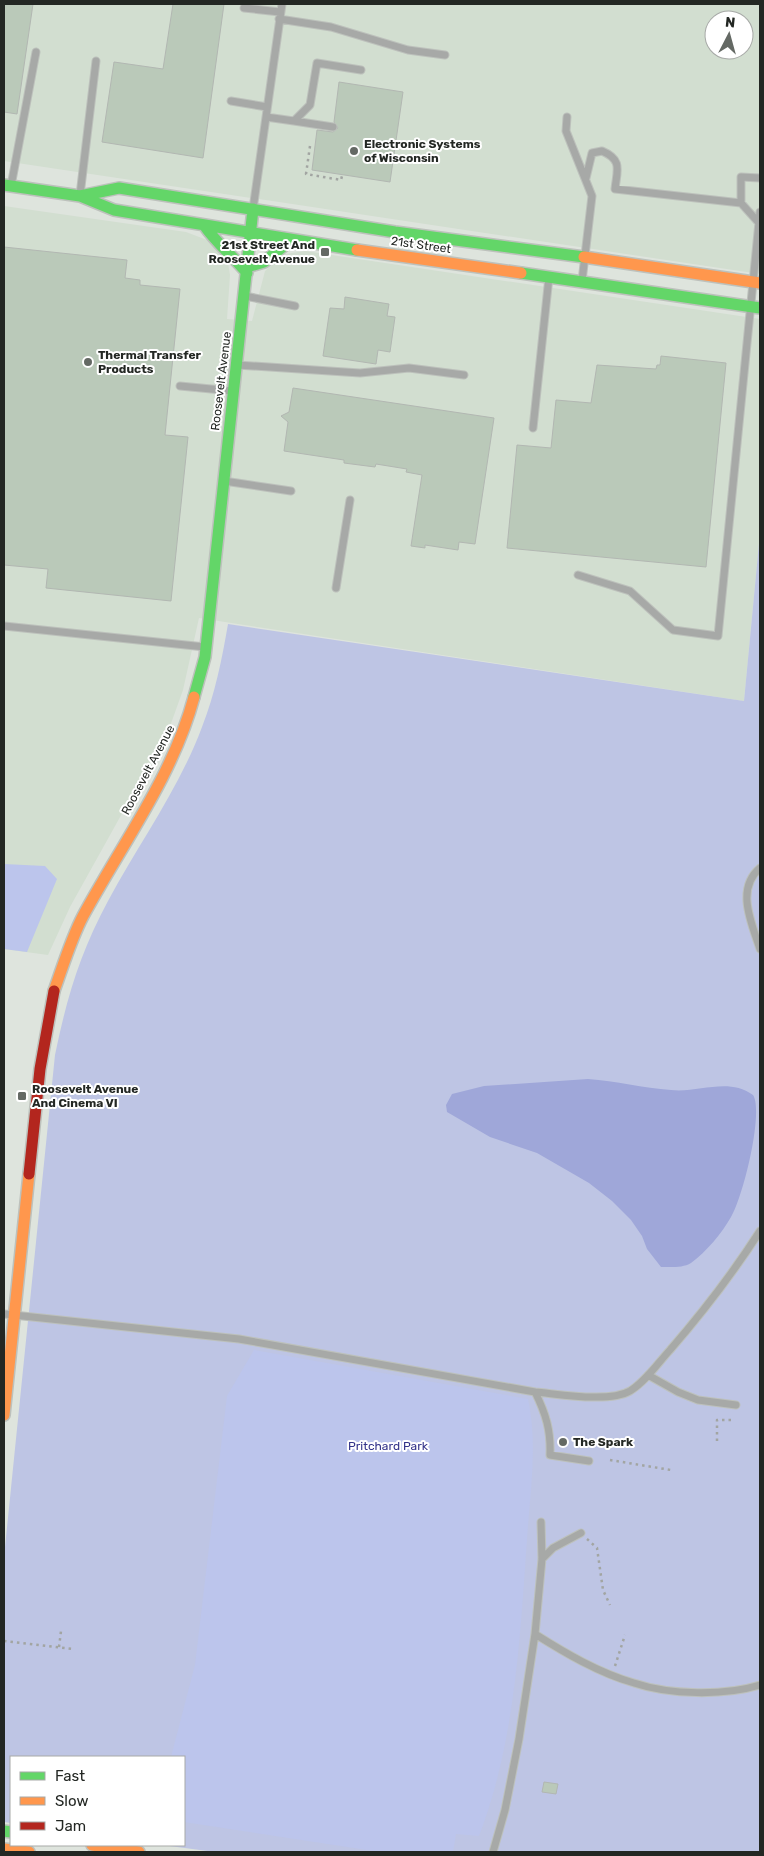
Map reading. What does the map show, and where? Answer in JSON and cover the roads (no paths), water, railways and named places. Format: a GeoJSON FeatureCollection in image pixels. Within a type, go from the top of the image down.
{"type":"FeatureCollection","features":[{"type":"Feature","properties":{"kind":"street","name":"21st Street"},"geometry":{"type":"LineString","coordinates":[[8,186],[80,196],[114,210],[291,240],[756,308]]}},
{"type":"Feature","properties":{"kind":"street","name":"21st Street"},"geometry":{"type":"LineString","coordinates":[[80,196],[119,188],[386,231],[584,257],[757,283]]}},
{"type":"Feature","properties":{"kind":"street","name":"Roosevelt Avenue"},"geometry":{"type":"LineString","coordinates":[[4,1415],[9,1315],[40,1069],[53,995],[66,956],[82,918],[174,756],[198,691],[207,647],[232,391],[253,209]]}},
{"type":"Feature","properties":{"kind":"street"},"geometry":{"type":"LineString","coordinates":[[204,224],[214,240],[228,250],[247,270],[264,262],[291,240]]}},
{"type":"Feature","properties":{"kind":"street"},"geometry":{"type":"LineString","coordinates":[[99,1846],[139,1852]]}},
{"type":"Feature","properties":{"kind":"street"},"geometry":{"type":"LineString","coordinates":[[4,1849],[29,1852]]}},
{"type":"Feature","properties":{"kind":"lane","name":"Roosevelt Avenue"},"geometry":{"type":"LineString","coordinates":[[253,209],[282,4]]}},
{"type":"Feature","properties":{"kind":"lane"},"geometry":{"type":"LineString","coordinates":[[244,8],[331,27],[408,50],[445,55]]}},
{"type":"Feature","properties":{"kind":"lane"},"geometry":{"type":"LineString","coordinates":[[8,186],[36,52]]}},
{"type":"Feature","properties":{"kind":"lane"},"geometry":{"type":"LineString","coordinates":[[80,196],[96,61]]}},
{"type":"Feature","properties":{"kind":"lane"},"geometry":{"type":"LineString","coordinates":[[294,121],[310,105],[317,62],[361,70]]}},
{"type":"Feature","properties":{"kind":"lane"},"geometry":{"type":"LineString","coordinates":[[230,101],[267,107]]}},
{"type":"Feature","properties":{"kind":"lane"},"geometry":{"type":"LineString","coordinates":[[266,117],[333,127]]}},
{"type":"Feature","properties":{"kind":"lane"},"geometry":{"type":"LineString","coordinates":[[567,117],[566,131],[592,196],[582,282]]}},
{"type":"Feature","properties":{"kind":"lane"},"geometry":{"type":"LineString","coordinates":[[586,178],[592,153],[602,151],[616,160],[618,164],[616,189],[741,203],[759,223]]}},
{"type":"Feature","properties":{"kind":"lane"},"geometry":{"type":"LineString","coordinates":[[741,203],[742,177],[760,178]]}},
{"type":"Feature","properties":{"kind":"lane"},"geometry":{"type":"LineString","coordinates":[[578,575],[630,591],[674,630],[718,636],[756,308],[760,212]]}},
{"type":"Feature","properties":{"kind":"lane"},"geometry":{"type":"LineString","coordinates":[[533,428],[549,277]]}},
{"type":"Feature","properties":{"kind":"lane"},"geometry":{"type":"LineString","coordinates":[[244,296],[295,306]]}},
{"type":"Feature","properties":{"kind":"lane"},"geometry":{"type":"LineString","coordinates":[[236,365],[360,373],[409,368],[464,375]]}},
{"type":"Feature","properties":{"kind":"lane"},"geometry":{"type":"LineString","coordinates":[[180,386],[232,391]]}},
{"type":"Feature","properties":{"kind":"lane"},"geometry":{"type":"LineString","coordinates":[[224,481],[291,491]]}},
{"type":"Feature","properties":{"kind":"lane"},"geometry":{"type":"LineString","coordinates":[[336,588],[350,500]]}},
{"type":"Feature","properties":{"kind":"lane"},"geometry":{"type":"LineString","coordinates":[[4,626],[207,647]]}},
{"type":"Feature","properties":{"kind":"lane"},"geometry":{"type":"LineString","coordinates":[[760,868],[747,887],[746,897],[748,913],[760,949]]}},
{"type":"Feature","properties":{"kind":"lane"},"geometry":{"type":"LineString","coordinates":[[9,1315],[238,1339],[535,1392],[574,1396],[612,1396],[629,1391],[648,1374],[721,1290],[760,1231]]}},
{"type":"Feature","properties":{"kind":"lane"},"geometry":{"type":"LineString","coordinates":[[648,1374],[678,1392],[698,1400],[736,1405]]}},
{"type":"Feature","properties":{"kind":"lane"},"geometry":{"type":"LineString","coordinates":[[535,1392],[547,1416],[550,1455],[590,1461]]}},
{"type":"Feature","properties":{"kind":"lane"},"geometry":{"type":"LineString","coordinates":[[494,1852],[506,1810],[534,1634],[542,1559],[541,1522]]}},
{"type":"Feature","properties":{"kind":"lane"},"geometry":{"type":"LineString","coordinates":[[542,1559],[558,1545],[581,1533]]}},
{"type":"Feature","properties":{"kind":"lane"},"geometry":{"type":"LineString","coordinates":[[534,1634],[563,1652],[635,1684],[679,1691],[720,1692],[760,1686]]}},
{"type":"Feature","properties":{"kind":"place","name":"Electronic Systems of Wisconsin"},"geometry":{"type":"Point","coordinates":[354,151]}},
{"type":"Feature","properties":{"kind":"place","name":"21st Street And Roosevelt Avenue"},"geometry":{"type":"Point","coordinates":[325,252]}},
{"type":"Feature","properties":{"kind":"place","name":"Thermal Transfer Products"},"geometry":{"type":"Point","coordinates":[88,362]}},
{"type":"Feature","properties":{"kind":"place","name":"Roosevelt Avenue And Cinema VI"},"geometry":{"type":"Point","coordinates":[22,1096]}},
{"type":"Feature","properties":{"kind":"place","name":"The Spark"},"geometry":{"type":"Point","coordinates":[563,1442]}},
{"type":"Feature","properties":{"kind":"park label","name":"Pritchard Park"},"geometry":{"type":"Point","coordinates":[388,1446]}}]}
